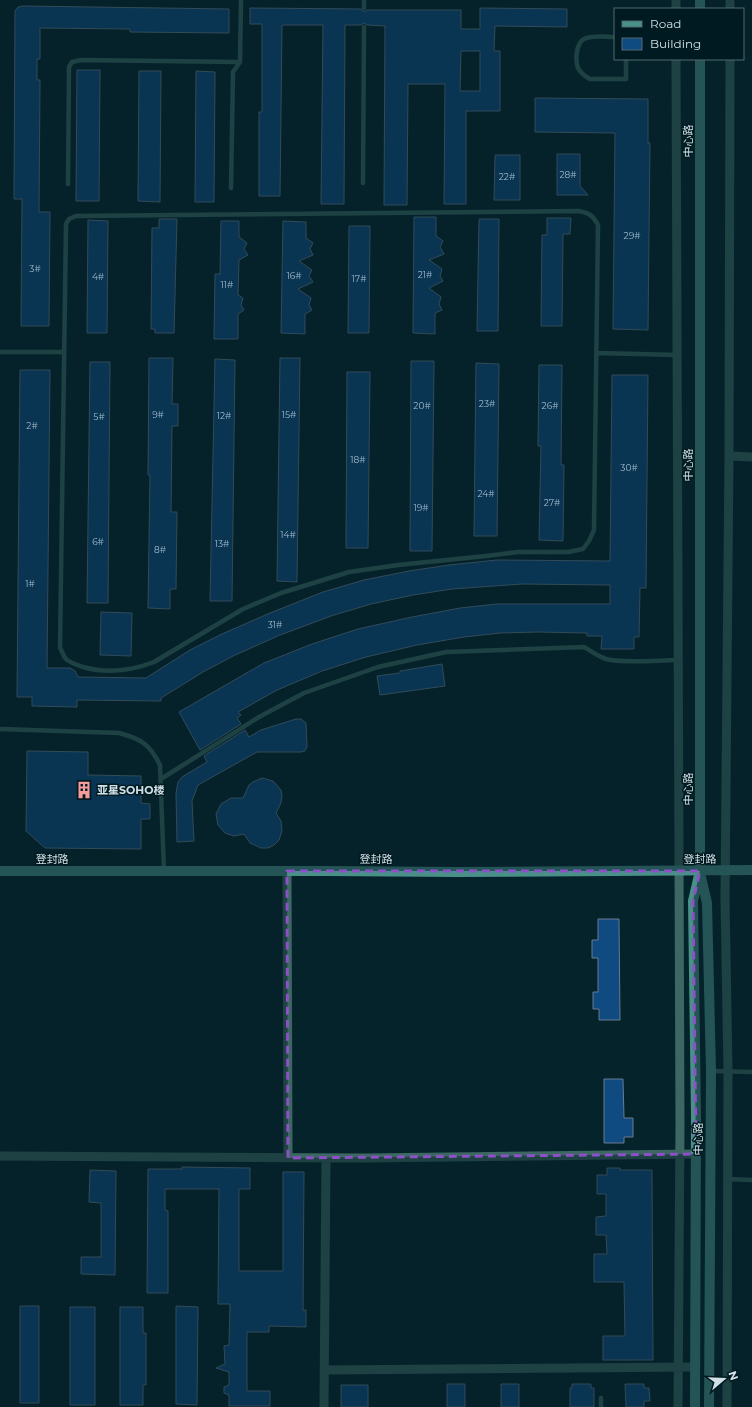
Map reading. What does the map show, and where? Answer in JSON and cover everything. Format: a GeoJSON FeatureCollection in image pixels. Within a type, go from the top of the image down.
{"type":"FeatureCollection","features":[{"type":"Feature","properties":{"kind":"main road","name":"中心路"},"geometry":{"type":"LineString","coordinates":[[700,60],[700,871],[707,903],[710,1071],[709,1407]]}},
{"type":"Feature","properties":{"kind":"main road","name":"登封路"},"geometry":{"type":"LineString","coordinates":[[0,871],[457,872],[752,870]]}},
{"type":"Feature","properties":{"kind":"main road","name":"中心路"},"geometry":{"type":"LineString","coordinates":[[695,1407],[696,1154],[693,901],[700,871]]}},
{"type":"Feature","properties":{"kind":"street"},"geometry":{"type":"LineString","coordinates":[[676,60],[680,1154],[678,1407]]}},
{"type":"Feature","properties":{"kind":"street"},"geometry":{"type":"LineString","coordinates":[[727,1407],[728,1071],[725,871],[729,456],[730,60]]}},
{"type":"Feature","properties":{"kind":"street"},"geometry":{"type":"LineString","coordinates":[[729,456],[752,457]]}},
{"type":"Feature","properties":{"kind":"street"},"geometry":{"type":"LineString","coordinates":[[287,871],[288,1158]]}},
{"type":"Feature","properties":{"kind":"street"},"geometry":{"type":"LineString","coordinates":[[0,1156],[326,1158],[696,1154]]}},
{"type":"Feature","properties":{"kind":"street"},"geometry":{"type":"LineString","coordinates":[[324,1407],[326,1158]]}},
{"type":"Feature","properties":{"kind":"street"},"geometry":{"type":"LineString","coordinates":[[325,1370],[695,1367]]}},
{"type":"Feature","properties":{"kind":"lane"},"geometry":{"type":"LineString","coordinates":[[231,188],[233,72],[240,62],[241,0]]}},
{"type":"Feature","properties":{"kind":"lane"},"geometry":{"type":"LineString","coordinates":[[364,0],[364,8]]}},
{"type":"Feature","properties":{"kind":"lane"},"geometry":{"type":"LineString","coordinates":[[363,183],[364,27]]}},
{"type":"Feature","properties":{"kind":"lane"},"geometry":{"type":"LineString","coordinates":[[614,37],[590,37],[580,42],[578,46],[579,70],[584,76],[590,79],[626,79],[626,60]]}},
{"type":"Feature","properties":{"kind":"lane"},"geometry":{"type":"LineString","coordinates":[[68,184],[69,67],[72,62],[81,60],[240,62]]}},
{"type":"Feature","properties":{"kind":"lane"},"geometry":{"type":"LineString","coordinates":[[588,212],[598,225],[597,353],[594,530],[590,541],[583,548],[557,553],[519,552],[398,565],[349,572],[281,593],[243,609],[154,662],[139,668],[110,671],[92,669],[77,665],[66,659],[60,648],[66,224],[69,218],[76,216],[588,212]]}},
{"type":"Feature","properties":{"kind":"lane"},"geometry":{"type":"LineString","coordinates":[[0,352],[64,352]]}},
{"type":"Feature","properties":{"kind":"lane"},"geometry":{"type":"LineString","coordinates":[[597,353],[677,355]]}},
{"type":"Feature","properties":{"kind":"lane"},"geometry":{"type":"LineString","coordinates":[[161,779],[260,717],[304,693],[378,667],[416,658],[446,652],[584,647],[596,655],[606,659],[618,661],[678,660]]}},
{"type":"Feature","properties":{"kind":"lane"},"geometry":{"type":"LineString","coordinates":[[0,729],[119,733],[134,737],[143,742],[153,752],[160,765],[164,871]]}},
{"type":"Feature","properties":{"kind":"lane"},"geometry":{"type":"LineString","coordinates":[[710,1071],[752,1072]]}},
{"type":"Feature","properties":{"kind":"lane"},"geometry":{"type":"LineString","coordinates":[[728,1180],[752,1180]]}},
{"type":"Feature","properties":{"kind":"lane"},"geometry":{"type":"LineString","coordinates":[[601,1398],[601,1407]]}},
{"type":"Feature","properties":{"kind":"highlighted area"},"geometry":{"type":"Polygon","coordinates":[[[287,871],[700,871],[693,901],[696,1154],[288,1158],[287,871]]]}},
{"type":"Feature","properties":{"kind":"building"},"geometry":{"type":"Polygon","coordinates":[[[18,7],[229,9],[229,33],[130,32],[130,29],[40,28],[40,59],[37,59],[37,80],[40,80],[39,212],[50,212],[49,326],[21,326],[22,199],[14,199],[15,11],[18,7]]]}},
{"type":"Feature","properties":{"kind":"building"},"geometry":{"type":"Polygon","coordinates":[[[250,8],[361,9],[364,12],[367,10],[461,10],[461,29],[480,29],[480,8],[567,9],[567,27],[495,26],[494,51],[500,51],[500,111],[466,111],[466,204],[444,204],[445,84],[408,84],[407,205],[384,205],[385,26],[367,25],[364,23],[361,25],[345,25],[344,204],[321,204],[323,25],[282,25],[280,196],[259,196],[259,112],[262,112],[262,24],[250,24],[250,8]],[[461,51],[460,91],[480,91],[480,51],[461,51]]]}},
{"type":"Feature","properties":{"kind":"building"},"geometry":{"type":"Polygon","coordinates":[[[77,70],[100,70],[99,201],[76,201],[77,70]]]}},
{"type":"Feature","properties":{"kind":"building"},"geometry":{"type":"Polygon","coordinates":[[[139,71],[161,71],[160,202],[138,201],[139,71]]]}},
{"type":"Feature","properties":{"kind":"building"},"geometry":{"type":"Polygon","coordinates":[[[196,71],[215,72],[214,202],[195,202],[196,71]]]}},
{"type":"Feature","properties":{"kind":"building"},"geometry":{"type":"Polygon","coordinates":[[[535,98],[648,99],[648,143],[650,143],[648,330],[613,329],[615,133],[535,132],[535,98]]]}},
{"type":"Feature","properties":{"kind":"building"},"geometry":{"type":"Polygon","coordinates":[[[557,154],[580,154],[580,186],[588,195],[557,195],[557,154]]]}},
{"type":"Feature","properties":{"kind":"building"},"geometry":{"type":"Polygon","coordinates":[[[495,155],[520,155],[520,200],[494,200],[495,155]]]}},
{"type":"Feature","properties":{"kind":"building"},"geometry":{"type":"Polygon","coordinates":[[[414,217],[436,217],[436,236],[443,241],[440,247],[444,254],[429,260],[442,269],[440,276],[443,281],[429,288],[441,297],[439,304],[442,310],[435,313],[435,334],[413,333],[414,217]]]}},
{"type":"Feature","properties":{"kind":"building"},"geometry":{"type":"Polygon","coordinates":[[[547,218],[571,218],[570,234],[563,234],[562,326],[541,326],[542,235],[547,235],[547,218]]]}},
{"type":"Feature","properties":{"kind":"building"},"geometry":{"type":"Polygon","coordinates":[[[159,219],[177,219],[174,333],[155,333],[155,329],[151,329],[152,228],[159,228],[159,219]]]}},
{"type":"Feature","properties":{"kind":"building"},"geometry":{"type":"Polygon","coordinates":[[[479,219],[499,219],[498,331],[477,331],[479,219]]]}},
{"type":"Feature","properties":{"kind":"building"},"geometry":{"type":"Polygon","coordinates":[[[88,220],[108,221],[107,333],[87,333],[88,220]]]}},
{"type":"Feature","properties":{"kind":"building"},"geometry":{"type":"Polygon","coordinates":[[[221,221],[239,221],[239,237],[247,243],[244,249],[248,255],[239,260],[238,295],[243,298],[241,305],[244,310],[238,314],[238,339],[214,339],[215,274],[220,274],[221,221]]]}},
{"type":"Feature","properties":{"kind":"building"},"geometry":{"type":"Polygon","coordinates":[[[283,221],[306,222],[306,238],[313,243],[310,249],[313,255],[299,261],[312,270],[309,276],[313,282],[298,289],[311,298],[309,305],[312,310],[305,314],[305,334],[281,333],[283,221]]]}},
{"type":"Feature","properties":{"kind":"building"},"geometry":{"type":"Polygon","coordinates":[[[349,226],[370,226],[369,333],[348,333],[349,226]]]}},
{"type":"Feature","properties":{"kind":"building"},"geometry":{"type":"Polygon","coordinates":[[[149,358],[173,358],[172,404],[178,404],[178,426],[172,426],[171,512],[177,512],[176,589],[170,589],[170,609],[148,608],[150,475],[148,475],[149,358]]]}},
{"type":"Feature","properties":{"kind":"building"},"geometry":{"type":"Polygon","coordinates":[[[280,358],[300,358],[297,582],[277,581],[280,358]]]}},
{"type":"Feature","properties":{"kind":"building"},"geometry":{"type":"Polygon","coordinates":[[[215,359],[235,360],[232,601],[210,601],[215,359]]]}},
{"type":"Feature","properties":{"kind":"building"},"geometry":{"type":"Polygon","coordinates":[[[411,361],[434,361],[432,551],[410,551],[411,361]]]}},
{"type":"Feature","properties":{"kind":"building"},"geometry":{"type":"Polygon","coordinates":[[[90,362],[110,362],[108,603],[87,603],[90,362]]]}},
{"type":"Feature","properties":{"kind":"building"},"geometry":{"type":"Polygon","coordinates":[[[476,363],[499,364],[497,536],[474,536],[476,363]]]}},
{"type":"Feature","properties":{"kind":"building"},"geometry":{"type":"Polygon","coordinates":[[[539,365],[562,365],[561,465],[564,465],[563,541],[539,540],[541,446],[538,446],[539,365]]]}},
{"type":"Feature","properties":{"kind":"building"},"geometry":{"type":"Polygon","coordinates":[[[20,370],[50,370],[47,668],[70,668],[75,671],[78,677],[146,678],[190,650],[222,634],[323,592],[364,580],[409,571],[497,560],[610,561],[612,375],[648,375],[646,588],[640,588],[639,637],[634,637],[634,649],[601,649],[602,636],[587,636],[587,633],[538,632],[500,633],[417,645],[366,657],[322,671],[277,690],[238,712],[241,715],[237,718],[241,724],[200,750],[179,712],[264,663],[312,644],[358,629],[460,608],[497,604],[610,604],[610,585],[522,584],[452,589],[413,595],[371,604],[331,616],[280,635],[233,656],[203,672],[161,698],[161,701],[77,700],[77,707],[32,706],[32,697],[17,697],[20,370]]]}},
{"type":"Feature","properties":{"kind":"building"},"geometry":{"type":"Polygon","coordinates":[[[347,372],[370,372],[368,548],[346,548],[347,372]]]}},
{"type":"Feature","properties":{"kind":"building"},"geometry":{"type":"Polygon","coordinates":[[[101,612],[132,613],[131,656],[100,655],[101,612]]]}},
{"type":"Feature","properties":{"kind":"building"},"geometry":{"type":"Polygon","coordinates":[[[442,664],[445,686],[380,695],[377,676],[400,673],[400,671],[442,664]]]}},
{"type":"Feature","properties":{"kind":"building"},"geometry":{"type":"Polygon","coordinates":[[[296,719],[301,719],[306,723],[307,747],[305,751],[257,752],[198,785],[192,801],[194,841],[177,842],[176,793],[178,782],[182,777],[207,762],[204,756],[245,730],[249,737],[261,730],[296,719]]]}},
{"type":"Feature","properties":{"kind":"building","name":"亚星SOHO楼"},"geometry":{"type":"Polygon","coordinates":[[[27,751],[88,752],[88,775],[141,776],[141,803],[150,804],[150,819],[141,819],[141,849],[45,848],[26,831],[27,751]]]}},
{"type":"Feature","properties":{"kind":"building"},"geometry":{"type":"Polygon","coordinates":[[[262,778],[273,781],[281,790],[282,796],[281,803],[276,813],[281,821],[282,831],[279,840],[268,848],[261,848],[250,843],[244,834],[234,836],[225,833],[218,825],[216,814],[221,804],[231,798],[243,798],[249,785],[262,778]]]}},
{"type":"Feature","properties":{"kind":"building"},"geometry":{"type":"Polygon","coordinates":[[[598,919],[619,919],[620,1020],[599,1020],[599,1009],[593,1009],[593,992],[598,992],[598,958],[592,958],[592,940],[598,940],[598,919]]]}},
{"type":"Feature","properties":{"kind":"building"},"geometry":{"type":"Polygon","coordinates":[[[604,1079],[623,1079],[624,1118],[633,1118],[633,1137],[624,1137],[624,1143],[604,1143],[604,1079]]]}},
{"type":"Feature","properties":{"kind":"building"},"geometry":{"type":"Polygon","coordinates":[[[182,1167],[250,1168],[250,1189],[239,1189],[239,1271],[283,1271],[283,1172],[304,1172],[303,1310],[306,1310],[306,1327],[269,1326],[269,1332],[247,1332],[247,1391],[270,1391],[270,1406],[229,1406],[229,1395],[224,1393],[224,1387],[229,1385],[229,1372],[216,1368],[225,1364],[224,1346],[229,1345],[230,1304],[218,1304],[219,1189],[165,1189],[165,1210],[168,1211],[168,1293],[147,1293],[148,1169],[182,1169],[182,1167]]]}},
{"type":"Feature","properties":{"kind":"building"},"geometry":{"type":"Polygon","coordinates":[[[607,1168],[620,1168],[620,1170],[652,1170],[653,1360],[603,1360],[603,1336],[625,1336],[624,1282],[594,1282],[594,1254],[607,1254],[606,1235],[596,1235],[596,1217],[606,1216],[606,1194],[597,1194],[597,1175],[607,1175],[607,1168]]]}},
{"type":"Feature","properties":{"kind":"building"},"geometry":{"type":"Polygon","coordinates":[[[90,1170],[116,1171],[115,1275],[81,1274],[81,1257],[101,1257],[101,1203],[89,1202],[90,1170]]]}},
{"type":"Feature","properties":{"kind":"building"},"geometry":{"type":"Polygon","coordinates":[[[20,1306],[39,1306],[39,1403],[20,1403],[20,1306]]]}},
{"type":"Feature","properties":{"kind":"building"},"geometry":{"type":"Polygon","coordinates":[[[176,1306],[198,1307],[197,1405],[176,1404],[176,1306]]]}},
{"type":"Feature","properties":{"kind":"building"},"geometry":{"type":"Polygon","coordinates":[[[70,1307],[95,1307],[95,1405],[70,1405],[70,1307]]]}},
{"type":"Feature","properties":{"kind":"building"},"geometry":{"type":"Polygon","coordinates":[[[120,1307],[143,1307],[143,1333],[146,1333],[146,1385],[143,1385],[143,1405],[120,1405],[120,1307]]]}},
{"type":"Feature","properties":{"kind":"building"},"geometry":{"type":"Polygon","coordinates":[[[447,1384],[465,1384],[465,1407],[447,1407],[447,1384]]]}},
{"type":"Feature","properties":{"kind":"building"},"geometry":{"type":"Polygon","coordinates":[[[501,1384],[519,1384],[519,1407],[501,1407],[501,1384]]]}},
{"type":"Feature","properties":{"kind":"building"},"geometry":{"type":"Polygon","coordinates":[[[572,1384],[591,1384],[591,1388],[594,1388],[594,1407],[570,1407],[570,1388],[572,1388],[572,1384]]]}},
{"type":"Feature","properties":{"kind":"building"},"geometry":{"type":"Polygon","coordinates":[[[625,1384],[644,1384],[644,1388],[649,1388],[650,1401],[644,1401],[644,1407],[626,1407],[625,1384]]]}},
{"type":"Feature","properties":{"kind":"building"},"geometry":{"type":"Polygon","coordinates":[[[341,1385],[368,1385],[368,1407],[341,1407],[341,1385]]]}},
{"type":"Feature","properties":{"kind":"place","name":"亚星SOHO楼"},"geometry":{"type":"Point","coordinates":[84,790]}}]}
